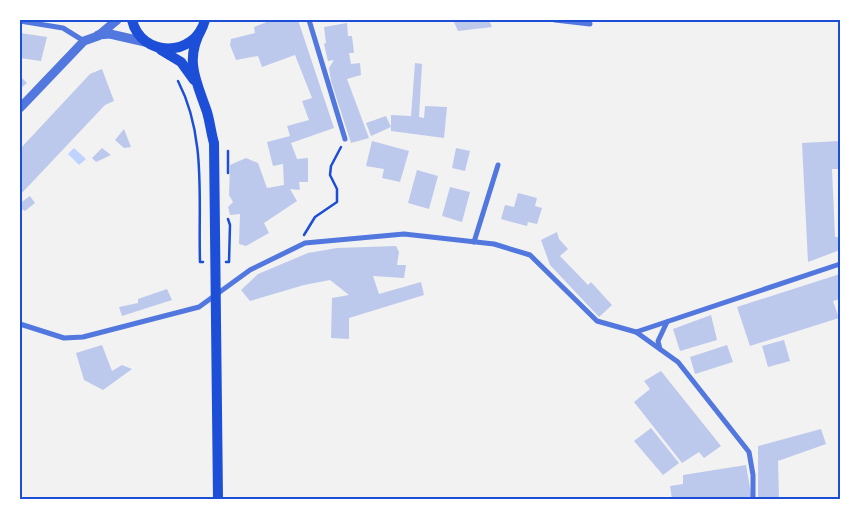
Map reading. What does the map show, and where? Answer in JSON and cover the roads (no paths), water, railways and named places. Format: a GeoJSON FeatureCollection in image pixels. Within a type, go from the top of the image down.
{"type":"FeatureCollection","features":[{"type":"Feature","properties":{"kind":"main road"},"geometry":{"type":"LineString","coordinates":[[132,20],[137,33],[145,42],[181,62],[194,80],[207,113],[214,143],[218,499]]}},
{"type":"Feature","properties":{"kind":"main road"},"geometry":{"type":"LineString","coordinates":[[156,48],[176,49],[195,39],[204,23]]}},
{"type":"Feature","properties":{"kind":"main road"},"geometry":{"type":"LineString","coordinates":[[194,80],[194,44],[204,23]]}},
{"type":"Feature","properties":{"kind":"street"},"geometry":{"type":"LineString","coordinates":[[98,36],[118,20]]}},
{"type":"Feature","properties":{"kind":"street"},"geometry":{"type":"LineString","coordinates":[[308,20],[345,139]]}},
{"type":"Feature","properties":{"kind":"street"},"geometry":{"type":"LineString","coordinates":[[555,20],[590,24]]}},
{"type":"Feature","properties":{"kind":"street"},"geometry":{"type":"LineString","coordinates":[[20,22],[63,28],[84,41]]}},
{"type":"Feature","properties":{"kind":"street"},"geometry":{"type":"LineString","coordinates":[[20,108],[84,41],[110,34],[145,42]]}},
{"type":"Feature","properties":{"kind":"street"},"geometry":{"type":"LineString","coordinates":[[474,242],[498,165]]}},
{"type":"Feature","properties":{"kind":"street"},"geometry":{"type":"LineString","coordinates":[[20,324],[64,338],[83,337],[199,307],[250,270],[305,243],[404,234],[494,244],[530,255],[597,321],[636,332],[678,362],[749,452],[753,475],[753,499]]}},
{"type":"Feature","properties":{"kind":"street"},"geometry":{"type":"LineString","coordinates":[[636,332],[840,264]]}},
{"type":"Feature","properties":{"kind":"street"},"geometry":{"type":"LineString","coordinates":[[660,350],[658,341],[668,322]]}},
{"type":"Feature","properties":{"kind":"water"},"geometry":{"type":"Polygon","coordinates":[[[74,148],[86,159],[79,165],[68,154],[74,148]]]}}]}
